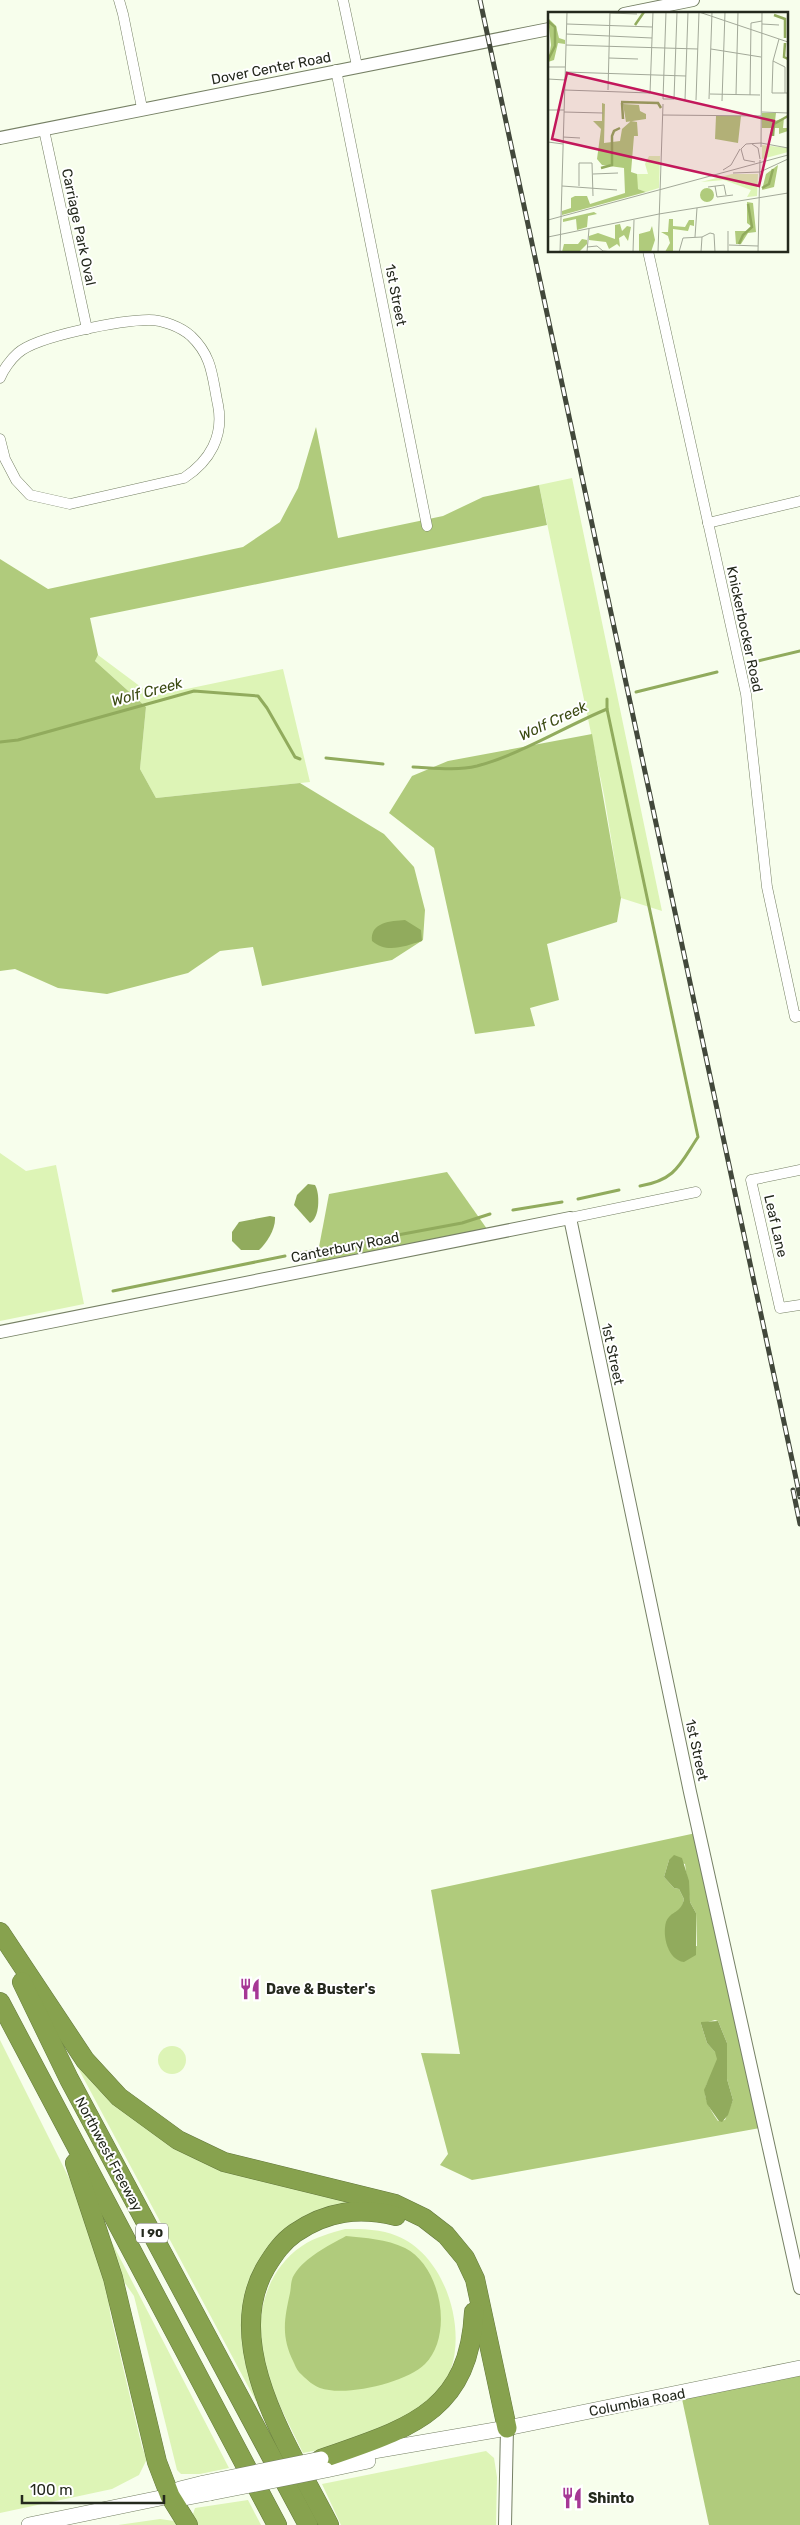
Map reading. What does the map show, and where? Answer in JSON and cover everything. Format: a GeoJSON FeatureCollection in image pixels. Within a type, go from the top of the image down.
{"type":"FeatureCollection","features":[{"type":"Feature","properties":{"kind":"highway"},"geometry":{"type":"LineString","coordinates":[[0,1932],[85,2060],[118,2097],[178,2140],[224,2162],[395,2204],[424,2218],[446,2235],[465,2258],[475,2278],[506,2428]]}},
{"type":"Feature","properties":{"kind":"highway","name":"Northwest Freeway"},"geometry":{"type":"LineString","coordinates":[[0,1938],[69,2079],[308,2525]]}},
{"type":"Feature","properties":{"kind":"highway","name":"Northwest Freeway"},"geometry":{"type":"LineString","coordinates":[[0,2002],[277,2525]]}},
{"type":"Feature","properties":{"kind":"highway"},"geometry":{"type":"LineString","coordinates":[[45,2085],[105,2252],[147,2426],[170,2496],[188,2525]]}},
{"type":"Feature","properties":{"kind":"highway"},"geometry":{"type":"LineString","coordinates":[[329,2525],[269,2404],[251,2344],[250,2317],[253,2294],[275,2252],[290,2237],[309,2224],[330,2215],[361,2211],[377,2212],[402,2218],[422,2228],[440,2243],[457,2263],[466,2282],[492,2398],[506,2428]]}},
{"type":"Feature","properties":{"kind":"highway"},"geometry":{"type":"LineString","coordinates":[[323,2464],[417,2421],[439,2404],[462,2374],[473,2339],[474,2312]]}},
{"type":"Feature","properties":{"kind":"main road","name":"Columbia Road"},"geometry":{"type":"LineString","coordinates":[[29,2525],[170,2496],[184,2498],[207,2488],[800,2368]]}},
{"type":"Feature","properties":{"kind":"street"},"geometry":{"type":"LineString","coordinates":[[118,0],[123,14],[142,108]]}},
{"type":"Feature","properties":{"kind":"street"},"geometry":{"type":"LineString","coordinates":[[343,0],[356,66]]}},
{"type":"Feature","properties":{"kind":"street"},"geometry":{"type":"LineString","coordinates":[[634,12],[693,0]]}},
{"type":"Feature","properties":{"kind":"street","name":"Dover Center Road"},"geometry":{"type":"LineString","coordinates":[[0,138],[142,108],[548,29]]}},
{"type":"Feature","properties":{"kind":"street","name":"1st Street"},"geometry":{"type":"LineString","coordinates":[[336,70],[427,526]]}},
{"type":"Feature","properties":{"kind":"street","name":"Carriage Park Oval"},"geometry":{"type":"LineString","coordinates":[[44,130],[87,329]]}},
{"type":"Feature","properties":{"kind":"street","name":"Knickerbocker Road"},"geometry":{"type":"LineString","coordinates":[[648,252],[746,694],[768,887],[797,1016]]}},
{"type":"Feature","properties":{"kind":"street"},"geometry":{"type":"LineString","coordinates":[[0,378],[18,352],[42,341],[87,329],[150,320],[171,324],[190,335],[208,355],[221,420],[217,440],[197,470],[184,478],[167,484],[70,504],[30,496],[12,473],[5,458],[0,439]]}},
{"type":"Feature","properties":{"kind":"street"},"geometry":{"type":"LineString","coordinates":[[708,522],[800,501]]}},
{"type":"Feature","properties":{"kind":"street","name":"Leaf Lane"},"geometry":{"type":"LineString","coordinates":[[800,1170],[751,1180],[780,1308],[800,1305]]}},
{"type":"Feature","properties":{"kind":"street","name":"Canterbury Road"},"geometry":{"type":"LineString","coordinates":[[0,1332],[696,1192]]}},
{"type":"Feature","properties":{"kind":"street","name":"1st Street"},"geometry":{"type":"LineString","coordinates":[[570,1218],[688,1783],[800,2288]]}},
{"type":"Feature","properties":{"kind":"street"},"geometry":{"type":"LineString","coordinates":[[504,2525],[506,2428]]}},
{"type":"Feature","properties":{"kind":"shaded area"},"geometry":{"type":"Polygon","coordinates":[[[316,427],[338,538],[443,516],[483,497],[539,485],[547,525],[90,618],[98,655],[95,661],[146,707],[140,769],[156,798],[300,783],[384,834],[414,867],[425,910],[423,940],[392,960],[262,986],[253,947],[220,951],[188,973],[107,994],[58,988],[15,969],[0,971],[0,559],[48,589],[243,547],[280,522],[298,488],[316,427]]]}},
{"type":"Feature","properties":{"kind":"shaded area"},"geometry":{"type":"Polygon","coordinates":[[[572,478],[662,911],[621,898],[604,795],[539,485],[572,478]]]}},
{"type":"Feature","properties":{"kind":"shaded area"},"geometry":{"type":"Polygon","coordinates":[[[98,655],[153,696],[283,669],[310,782],[156,798],[140,769],[146,707],[95,661],[98,655]]]}},
{"type":"Feature","properties":{"kind":"shaded area"},"geometry":{"type":"Polygon","coordinates":[[[592,734],[621,898],[617,922],[547,944],[559,1000],[530,1008],[535,1026],[475,1034],[434,848],[389,813],[412,776],[448,761],[592,734]]]}},
{"type":"Feature","properties":{"kind":"shaded area"},"geometry":{"type":"Polygon","coordinates":[[[405,920],[421,930],[422,941],[403,947],[390,948],[378,945],[372,941],[374,930],[378,926],[388,922],[405,920]]]}},
{"type":"Feature","properties":{"kind":"shaded area"},"geometry":{"type":"Polygon","coordinates":[[[0,1153],[26,1171],[56,1165],[84,1304],[0,1321],[0,1153]]]}},
{"type":"Feature","properties":{"kind":"shaded area"},"geometry":{"type":"Polygon","coordinates":[[[447,1172],[487,1229],[316,1263],[329,1194],[447,1172]]]}},
{"type":"Feature","properties":{"kind":"shaded area"},"geometry":{"type":"Polygon","coordinates":[[[308,1184],[315,1185],[318,1199],[316,1216],[310,1223],[294,1205],[297,1195],[308,1184]]]}},
{"type":"Feature","properties":{"kind":"shaded area"},"geometry":{"type":"Polygon","coordinates":[[[270,1216],[275,1217],[274,1226],[268,1239],[259,1250],[241,1250],[232,1241],[232,1232],[239,1222],[270,1216]]]}},
{"type":"Feature","properties":{"kind":"shaded area"},"geometry":{"type":"Polygon","coordinates":[[[696,1833],[760,2128],[472,2180],[440,2165],[448,2154],[421,2053],[460,2054],[431,1890],[696,1833]],[[669,1860],[664,1877],[674,1888],[679,1889],[684,1899],[682,1907],[665,1932],[669,1949],[697,1946],[696,1913],[690,1902],[685,1864],[669,1860]],[[715,2020],[701,2024],[707,2043],[717,2054],[717,2064],[705,2089],[709,2107],[718,2121],[725,2120],[733,2100],[727,2079],[727,2043],[718,2021],[715,2020]]]}},
{"type":"Feature","properties":{"kind":"shaded area"},"geometry":{"type":"Polygon","coordinates":[[[674,1855],[682,1858],[689,1881],[690,1902],[696,1913],[696,1955],[684,1962],[678,1960],[670,1952],[665,1934],[668,1918],[681,1907],[684,1899],[679,1889],[674,1888],[664,1877],[669,1860],[674,1855]]]}},
{"type":"Feature","properties":{"kind":"shaded area"},"geometry":{"type":"Polygon","coordinates":[[[718,2021],[727,2043],[727,2079],[733,2100],[728,2115],[722,2122],[719,2121],[707,2104],[704,2090],[717,2059],[715,2052],[707,2043],[701,2024],[701,2022],[718,2021]]]}},
{"type":"Feature","properties":{"kind":"shaded area"},"geometry":{"type":"Polygon","coordinates":[[[0,2040],[71,2182],[107,2282],[110,2313],[142,2447],[147,2459],[139,2475],[112,2489],[0,2513],[0,2040]]]}},
{"type":"Feature","properties":{"kind":"shaded area"},"geometry":{"type":"Polygon","coordinates":[[[172,2046],[182,2050],[186,2060],[182,2070],[172,2074],[162,2070],[158,2060],[162,2050],[172,2046]]]}},
{"type":"Feature","properties":{"kind":"shaded area"},"geometry":{"type":"Polygon","coordinates":[[[69,2051],[170,2141],[374,2202],[334,2211],[256,2272],[260,2398],[256,2401],[69,2051]]]}},
{"type":"Feature","properties":{"kind":"shaded area"},"geometry":{"type":"Polygon","coordinates":[[[345,2229],[372,2230],[397,2236],[413,2245],[427,2258],[439,2275],[453,2312],[456,2332],[455,2351],[451,2369],[445,2382],[412,2419],[358,2439],[303,2453],[280,2407],[266,2370],[261,2342],[262,2311],[271,2281],[290,2256],[312,2240],[345,2229]]]}},
{"type":"Feature","properties":{"kind":"shaded area"},"geometry":{"type":"Polygon","coordinates":[[[108,2235],[229,2468],[200,2474],[181,2474],[177,2470],[134,2296],[120,2276],[108,2235]]]}},
{"type":"Feature","properties":{"kind":"shaded area"},"geometry":{"type":"Polygon","coordinates":[[[346,2236],[376,2239],[391,2243],[405,2248],[417,2257],[435,2285],[441,2319],[439,2336],[434,2351],[425,2364],[416,2371],[390,2382],[344,2391],[315,2386],[299,2373],[287,2345],[285,2320],[294,2275],[311,2257],[346,2236]]]}},
{"type":"Feature","properties":{"kind":"shaded area"},"geometry":{"type":"Polygon","coordinates":[[[800,2375],[800,2525],[709,2525],[682,2399],[800,2375]]]}},
{"type":"Feature","properties":{"kind":"shaded area"},"geometry":{"type":"Polygon","coordinates":[[[486,2451],[494,2458],[497,2477],[496,2525],[341,2525],[322,2484],[486,2451]]]}},
{"type":"Feature","properties":{"kind":"shaded area"},"geometry":{"type":"Polygon","coordinates":[[[248,2500],[261,2525],[196,2525],[192,2517],[195,2508],[248,2500]]]}},
{"type":"Feature","properties":{"kind":"shaded area"},"geometry":{"type":"Polygon","coordinates":[[[160,2519],[174,2521],[180,2525],[118,2525],[160,2519]]]}},
{"type":"Feature","properties":{"kind":"waterway","name":"Wolf Creek"},"geometry":{"type":"LineString","coordinates":[[758,661],[800,651]]}},
{"type":"Feature","properties":{"kind":"waterway","name":"Wolf Creek"},"geometry":{"type":"LineString","coordinates":[[636,692],[717,672]]}},
{"type":"Feature","properties":{"kind":"waterway","name":"Wolf Creek"},"geometry":{"type":"LineString","coordinates":[[0,742],[18,740],[194,691],[258,696],[295,757],[300,759]]}},
{"type":"Feature","properties":{"kind":"waterway","name":"Wolf Creek"},"geometry":{"type":"LineString","coordinates":[[413,767],[461,768],[493,761],[526,748],[607,709],[607,699]]}},
{"type":"Feature","properties":{"kind":"waterway"},"geometry":{"type":"LineString","coordinates":[[607,709],[698,1137],[681,1163],[669,1175],[662,1180],[640,1186]]}},
{"type":"Feature","properties":{"kind":"waterway","name":"Wolf Creek"},"geometry":{"type":"LineString","coordinates":[[326,758],[383,764]]}},
{"type":"Feature","properties":{"kind":"waterway"},"geometry":{"type":"LineString","coordinates":[[578,1199],[619,1190]]}},
{"type":"Feature","properties":{"kind":"waterway"},"geometry":{"type":"LineString","coordinates":[[513,1210],[562,1202]]}},
{"type":"Feature","properties":{"kind":"waterway"},"geometry":{"type":"LineString","coordinates":[[301,1253],[462,1223],[490,1214]]}},
{"type":"Feature","properties":{"kind":"waterway"},"geometry":{"type":"LineString","coordinates":[[113,1291],[285,1256]]}},
{"type":"Feature","properties":{"kind":"railway"},"geometry":{"type":"LineString","coordinates":[[480,0],[800,1497]]}},
{"type":"Feature","properties":{"kind":"railway"},"geometry":{"type":"LineString","coordinates":[[793,1490],[800,1524]]}},
{"type":"Feature","properties":{"kind":"place","name":"Dave & Buster's"},"geometry":{"type":"Point","coordinates":[250,1989]}},
{"type":"Feature","properties":{"kind":"place","name":"Shinto"},"geometry":{"type":"Point","coordinates":[572,2498]}}]}
